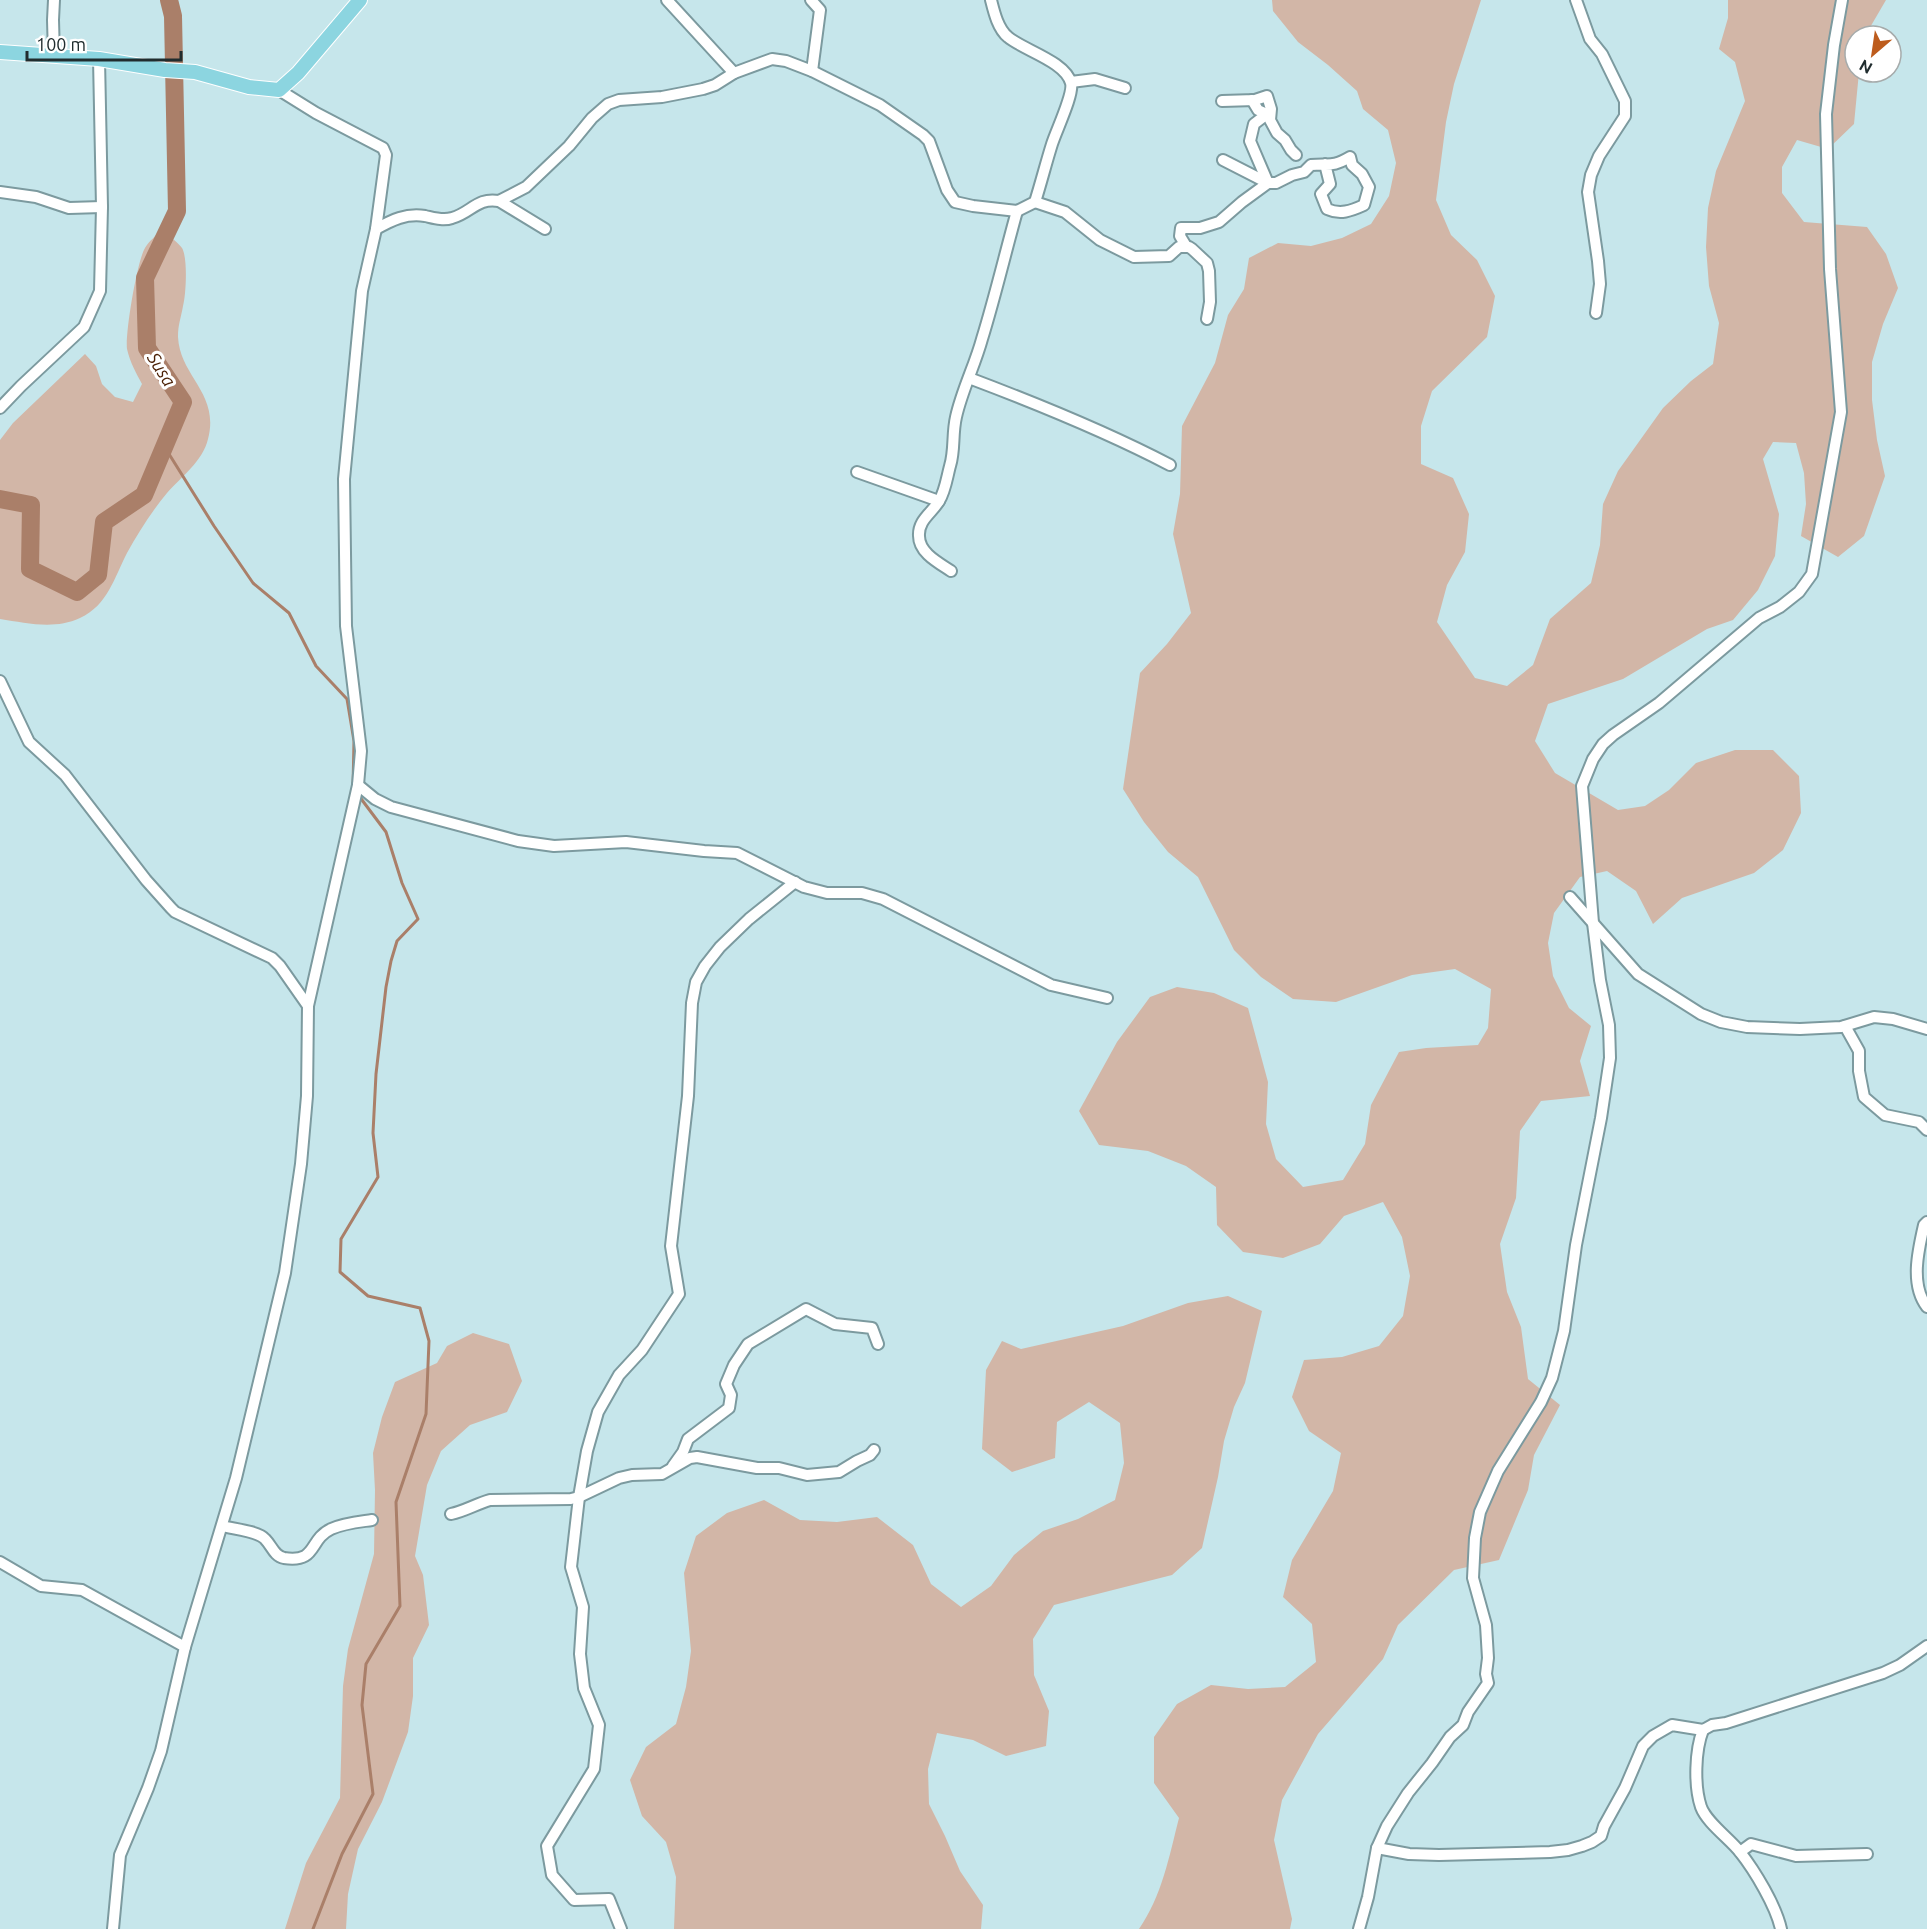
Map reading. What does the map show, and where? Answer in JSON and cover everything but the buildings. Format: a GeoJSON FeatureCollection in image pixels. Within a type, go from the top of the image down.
{"type":"FeatureCollection","features":[{"type":"Feature","properties":{"kind":"main road"},"geometry":{"type":"LineString","coordinates":[[0,52],[99,59],[195,72],[249,87],[279,90],[298,73],[360,0]]}},
{"type":"Feature","properties":{"kind":"street"},"geometry":{"type":"LineString","coordinates":[[54,0],[54,56]]}},
{"type":"Feature","properties":{"kind":"street"},"geometry":{"type":"LineString","coordinates":[[668,0],[734,73]]}},
{"type":"Feature","properties":{"kind":"street"},"geometry":{"type":"LineString","coordinates":[[811,0],[820,10],[812,71]]}},
{"type":"Feature","properties":{"kind":"street"},"geometry":{"type":"LineString","coordinates":[[991,0],[994,13],[1007,37],[1046,58],[1064,72],[1071,82],[1070,94],[1035,202]]}},
{"type":"Feature","properties":{"kind":"street"},"geometry":{"type":"LineString","coordinates":[[1576,0],[1590,39],[1602,54],[1625,101],[1625,116],[1599,156],[1591,175],[1588,192],[1600,284],[1596,313]]}},
{"type":"Feature","properties":{"kind":"street"},"geometry":{"type":"LineString","coordinates":[[1359,1929],[1368,1897],[1377,1848],[1396,1810],[1450,1737],[1462,1725],[1488,1683],[1486,1624],[1473,1578],[1475,1538],[1480,1512],[1498,1471],[1541,1402],[1552,1378],[1564,1332],[1576,1245],[1610,1058],[1609,1025],[1600,980],[1593,923],[1582,786],[1593,759],[1603,744],[1659,703],[1759,618],[1780,607],[1799,592],[1812,574],[1841,412],[1830,269],[1826,114],[1842,0]]}},
{"type":"Feature","properties":{"kind":"street"},"geometry":{"type":"LineString","coordinates":[[0,408],[87,323],[100,291],[102,207],[99,59]]}},
{"type":"Feature","properties":{"kind":"street"},"geometry":{"type":"LineString","coordinates":[[499,201],[526,187],[608,104],[619,100],[662,97],[703,89],[715,85],[734,73],[772,59],[780,59],[812,71],[885,108],[923,135],[928,141],[947,190],[955,202],[1017,211],[1035,202],[1067,213],[1100,240],[1134,257],[1168,256],[1179,247],[1186,246]]}},
{"type":"Feature","properties":{"kind":"street"},"geometry":{"type":"LineString","coordinates":[[1071,82],[1095,79],[1125,88]]}},
{"type":"Feature","properties":{"kind":"street"},"geometry":{"type":"LineString","coordinates":[[113,1929],[120,1855],[161,1752],[185,1647],[236,1478],[285,1273],[301,1164],[307,1096],[308,1006],[357,791],[361,751],[346,626],[344,478],[362,291],[376,229],[386,158],[385,150],[279,90]]}},
{"type":"Feature","properties":{"kind":"street"},"geometry":{"type":"LineString","coordinates":[[1222,101],[1252,100],[1267,96],[1270,120],[1277,133],[1296,155]]}},
{"type":"Feature","properties":{"kind":"street"},"geometry":{"type":"LineString","coordinates":[[1252,100],[1258,110],[1267,114],[1254,124],[1250,141],[1268,183]]}},
{"type":"Feature","properties":{"kind":"street"},"geometry":{"type":"LineString","coordinates":[[1223,160],[1268,183],[1276,183],[1304,172],[1311,165],[1325,164],[1333,166],[1350,158],[1352,165],[1362,174],[1369,187],[1364,205],[1343,212],[1327,209],[1321,195],[1330,184],[1325,164]]}},
{"type":"Feature","properties":{"kind":"street"},"geometry":{"type":"LineString","coordinates":[[1207,319],[1210,302],[1209,271],[1203,259],[1186,246],[1180,236],[1181,228],[1200,228],[1219,222],[1268,183]]}},
{"type":"Feature","properties":{"kind":"street"},"geometry":{"type":"LineString","coordinates":[[0,192],[36,197],[69,208],[102,207]]}},
{"type":"Feature","properties":{"kind":"street"},"geometry":{"type":"LineString","coordinates":[[376,229],[404,215],[443,220],[454,218],[483,201],[491,199],[499,201],[545,229]]}},
{"type":"Feature","properties":{"kind":"street"},"geometry":{"type":"LineString","coordinates":[[951,571],[930,557],[921,544],[919,531],[923,520],[939,501],[955,449],[956,416],[982,340],[1017,211]]}},
{"type":"Feature","properties":{"kind":"street"},"geometry":{"type":"LineString","coordinates":[[969,378],[1062,413],[1170,465]]}},
{"type":"Feature","properties":{"kind":"street"},"geometry":{"type":"LineString","coordinates":[[857,472],[939,501]]}},
{"type":"Feature","properties":{"kind":"street"},"geometry":{"type":"LineString","coordinates":[[0,681],[29,742],[65,775],[171,908],[175,912],[272,958],[308,1006]]}},
{"type":"Feature","properties":{"kind":"street"},"geometry":{"type":"LineString","coordinates":[[357,791],[391,807],[518,841],[554,846],[626,843],[737,853],[795,882],[827,893],[862,893],[883,899],[1051,985],[1107,998]]}},
{"type":"Feature","properties":{"kind":"street"},"geometry":{"type":"LineString","coordinates":[[621,1929],[609,1899],[574,1900],[552,1875],[548,1845],[594,1769],[599,1725],[584,1688],[580,1654],[583,1607],[571,1567],[579,1497],[587,1451],[598,1412],[619,1375],[642,1350],[679,1294],[671,1246],[688,1096],[692,1003],[696,982],[720,947],[749,919],[795,882]]}},
{"type":"Feature","properties":{"kind":"street"},"geometry":{"type":"LineString","coordinates":[[1570,897],[1638,974],[1701,1014],[1713,1019],[1736,1025],[1800,1029],[1845,1026],[1874,1017],[1893,1019],[1927,1029]]}},
{"type":"Feature","properties":{"kind":"street"},"geometry":{"type":"LineString","coordinates":[[1845,1026],[1859,1051],[1863,1097],[1885,1115],[1919,1122],[1927,1130]]}},
{"type":"Feature","properties":{"kind":"street"},"geometry":{"type":"LineString","coordinates":[[1927,1221],[1924,1225],[1916,1261],[1921,1299],[1927,1307]]}},
{"type":"Feature","properties":{"kind":"street"},"geometry":{"type":"LineString","coordinates":[[671,1469],[683,1452],[688,1439],[729,1408],[731,1395],[726,1384],[734,1365],[748,1344],[806,1308],[835,1324],[872,1328],[878,1344]]}},
{"type":"Feature","properties":{"kind":"street"},"geometry":{"type":"LineString","coordinates":[[451,1514],[490,1500],[579,1497],[629,1475],[662,1474],[697,1456],[758,1468],[779,1468],[807,1475],[839,1472],[870,1455],[874,1450]]}},
{"type":"Feature","properties":{"kind":"street"},"geometry":{"type":"LineString","coordinates":[[222,1526],[261,1535],[281,1557],[301,1558],[307,1556],[322,1535],[330,1529],[342,1524],[372,1520]]}},
{"type":"Feature","properties":{"kind":"street"},"geometry":{"type":"LineString","coordinates":[[0,1562],[41,1586],[82,1590],[185,1647]]}},
{"type":"Feature","properties":{"kind":"street"},"geometry":{"type":"LineString","coordinates":[[1781,1929],[1776,1910],[1740,1852],[1701,1808],[1696,1768],[1698,1741],[1703,1730],[1712,1725],[1726,1723],[1883,1673],[1900,1665],[1927,1646]]}},
{"type":"Feature","properties":{"kind":"street"},"geometry":{"type":"LineString","coordinates":[[1377,1848],[1409,1854],[1439,1855],[1550,1852],[1582,1846],[1601,1836],[1647,1740],[1672,1725],[1703,1730]]}},
{"type":"Feature","properties":{"kind":"street"},"geometry":{"type":"LineString","coordinates":[[1740,1852],[1751,1844],[1796,1856],[1868,1854]]}},
{"type":"Feature","properties":{"kind":"shaded area"},"geometry":{"type":"Polygon","coordinates":[[[1272,0],[1481,0],[1454,84],[1446,122],[1436,200],[1451,235],[1477,260],[1495,296],[1487,337],[1432,391],[1421,426],[1421,464],[1453,478],[1469,514],[1465,552],[1447,585],[1437,622],[1475,678],[1507,686],[1533,665],[1550,619],[1591,583],[1600,545],[1603,504],[1618,471],[1663,408],[1713,364],[1719,323],[1709,286],[1706,247],[1708,208],[1716,171],[1745,101],[1735,62],[1719,49],[1728,18],[1728,0],[1886,0],[1872,24],[1843,24],[1843,84],[1858,84],[1854,124],[1828,149],[1797,140],[1782,167],[1782,193],[1804,222],[1867,227],[1886,254],[1898,288],[1883,324],[1872,362],[1872,400],[1877,440],[1885,476],[1864,536],[1838,557],[1801,536],[1806,504],[1804,473],[1796,443],[1773,442],[1763,459],[1779,514],[1775,556],[1758,590],[1733,620],[1707,629],[1623,679],[1548,704],[1535,741],[1555,773],[1618,810],[1645,806],[1669,790],[1696,763],[1735,750],[1773,750],[1799,776],[1801,813],[1783,850],[1754,873],[1682,898],[1653,924],[1636,891],[1607,871],[1580,877],[1554,913],[1548,943],[1553,976],[1569,1008],[1591,1026],[1580,1061],[1590,1096],[1541,1101],[1520,1131],[1516,1198],[1500,1244],[1507,1292],[1521,1327],[1528,1379],[1560,1405],[1534,1455],[1528,1490],[1499,1560],[1454,1570],[1398,1625],[1383,1659],[1318,1734],[1282,1800],[1274,1840],[1292,1919],[1290,1929],[1139,1929],[1159,1890],[1179,1818],[1154,1783],[1154,1737],[1177,1704],[1211,1685],[1248,1689],[1285,1687],[1316,1662],[1312,1624],[1283,1597],[1292,1560],[1333,1491],[1341,1453],[1309,1431],[1292,1397],[1304,1360],[1342,1357],[1379,1346],[1403,1316],[1410,1276],[1402,1237],[1383,1202],[1344,1216],[1320,1244],[1283,1258],[1243,1252],[1217,1225],[1216,1187],[1186,1166],[1148,1151],[1099,1145],[1079,1111],[1117,1042],[1150,997],[1177,987],[1214,993],[1248,1008],[1268,1082],[1266,1124],[1276,1159],[1303,1187],[1343,1180],[1365,1144],[1371,1105],[1399,1052],[1478,1045],[1488,1028],[1491,989],[1455,969],[1412,975],[1336,1002],[1293,999],[1261,977],[1234,950],[1198,877],[1168,852],[1144,822],[1123,789],[1140,673],[1191,613],[1173,534],[1180,494],[1182,426],[1215,363],[1228,315],[1244,289],[1249,258],[1278,243],[1311,246],[1342,238],[1371,224],[1389,196],[1396,163],[1388,130],[1363,109],[1357,91],[1298,42],[1273,11],[1272,0]]]}},
{"type":"Feature","properties":{"kind":"shaded area"},"geometry":{"type":"Polygon","coordinates":[[[161,230],[182,248],[184,253],[186,285],[178,337],[185,363],[209,409],[210,423],[205,447],[197,462],[167,493],[151,515],[127,553],[104,598],[90,612],[70,622],[50,625],[0,619],[0,440],[13,423],[85,354],[96,366],[102,384],[115,397],[133,402],[142,384],[131,363],[127,349],[132,298],[142,255],[148,243],[161,230]]]}},
{"type":"Feature","properties":{"kind":"shaded area"},"geometry":{"type":"Polygon","coordinates":[[[1228,1296],[1262,1311],[1245,1383],[1234,1407],[1224,1441],[1202,1548],[1172,1575],[1054,1605],[1033,1639],[1034,1675],[1049,1711],[1046,1746],[1006,1756],[973,1740],[937,1733],[928,1769],[929,1804],[960,1871],[983,1905],[981,1929],[674,1929],[676,1877],[666,1842],[642,1816],[630,1780],[646,1747],[676,1724],[686,1687],[691,1651],[684,1573],[696,1536],[727,1513],[764,1500],[800,1520],[837,1522],[877,1517],[913,1545],[931,1584],[961,1607],[991,1586],[1014,1555],[1043,1531],[1078,1519],[1115,1500],[1124,1463],[1120,1423],[1089,1402],[1057,1422],[1055,1458],[1012,1472],[982,1449],[986,1370],[1002,1341],[1021,1349],[1123,1326],[1188,1303],[1228,1296]]]}},
{"type":"Feature","properties":{"kind":"shaded area"},"geometry":{"type":"Polygon","coordinates":[[[473,1333],[509,1344],[522,1381],[507,1412],[470,1425],[441,1451],[427,1485],[415,1556],[423,1575],[429,1625],[413,1658],[413,1696],[408,1732],[382,1802],[358,1849],[348,1894],[346,1929],[285,1929],[306,1863],[340,1798],[343,1686],[348,1649],[374,1554],[373,1453],[382,1417],[395,1382],[437,1363],[447,1346],[473,1333]]]}},
{"type":"Feature","properties":{"kind":"waterway","name":"Susa"},"geometry":{"type":"LineString","coordinates":[[0,499],[31,505],[30,569],[77,592],[98,575],[104,522],[144,495],[183,402],[147,348],[145,278],[177,211],[173,16],[169,0]]}},
{"type":"Feature","properties":{"kind":"waterway"},"geometry":{"type":"LineString","coordinates":[[164,446],[253,583],[289,613],[316,666],[347,699],[354,741],[353,788]]}},
{"type":"Feature","properties":{"kind":"waterway"},"geometry":{"type":"LineString","coordinates":[[313,1929],[342,1854],[373,1794],[362,1705],[366,1664],[400,1606],[396,1502],[426,1414],[429,1341],[420,1308],[368,1296],[340,1272],[341,1239],[378,1177],[373,1133],[376,1074],[391,961],[397,941],[418,919],[402,883],[386,832],[359,796]]}}]}
